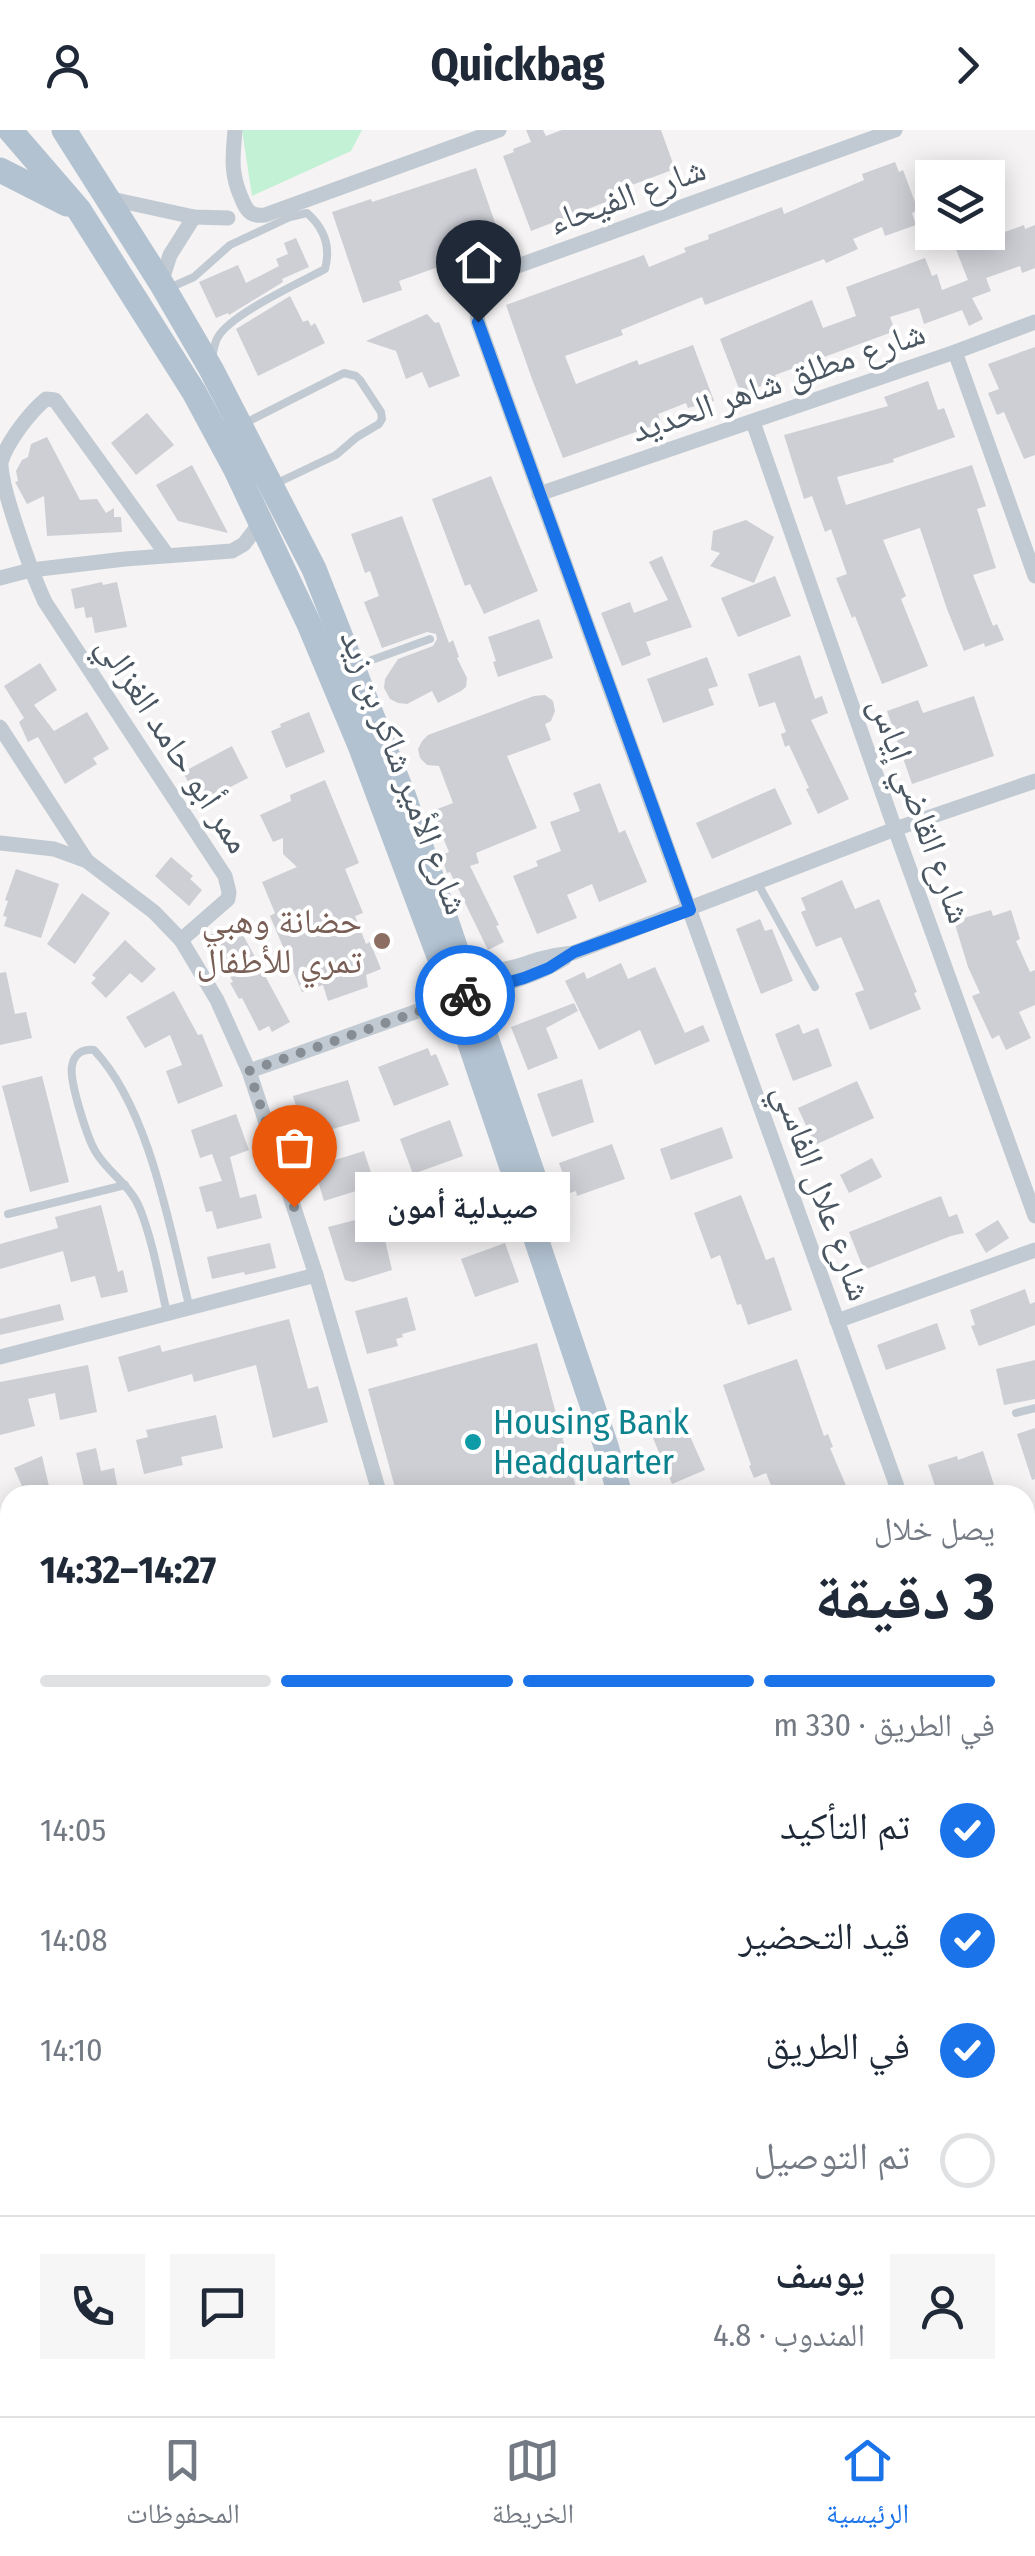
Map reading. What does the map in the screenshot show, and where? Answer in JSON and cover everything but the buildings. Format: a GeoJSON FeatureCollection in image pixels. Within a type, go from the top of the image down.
{"type":"FeatureCollection","features":[{"type":"Feature","properties":{"kind":"main road","name":"شارع الأمير شاكر بن زيد"},"geometry":{"type":"LineString","coordinates":[[10,130],[79,210],[194,392],[309,624],[463,996],[633,1485]]}},
{"type":"Feature","properties":{"kind":"main road","name":"شارع الأمير شاكر بن زيد"},"geometry":{"type":"LineString","coordinates":[[64,130],[211,369],[314,570],[354,667],[460,956],[463,996],[617,1485]]}},
{"type":"Feature","properties":{"kind":"main road"},"geometry":{"type":"LineString","coordinates":[[84,130],[103,192]]}},
{"type":"Feature","properties":{"kind":"main road"},"geometry":{"type":"LineString","coordinates":[[0,170],[79,210]]}},
{"type":"Feature","properties":{"kind":"street"},"geometry":{"type":"LineString","coordinates":[[235,130],[233,179],[247,211],[256,216],[498,130]]}},
{"type":"Feature","properties":{"kind":"street","name":"شارع الفيحاء"},"geometry":{"type":"LineString","coordinates":[[493,280],[512,268],[895,130]]}},
{"type":"Feature","properties":{"kind":"street"},"geometry":{"type":"LineString","coordinates":[[103,192],[194,218],[228,218]]}},
{"type":"Feature","properties":{"kind":"street"},"geometry":{"type":"LineString","coordinates":[[163,286],[176,242],[194,218]]}},
{"type":"Feature","properties":{"kind":"street","name":"شارع علال الفاسي"},"geometry":{"type":"LineString","coordinates":[[493,280],[480,292],[478,322],[896,1485]]}},
{"type":"Feature","properties":{"kind":"street","name":"شارع مطلق شاهر الحديد"},"geometry":{"type":"LineString","coordinates":[[540,494],[1035,322]]}},
{"type":"Feature","properties":{"kind":"street"},"geometry":{"type":"LineString","coordinates":[[955,352],[1030,545],[1035,576]]}},
{"type":"Feature","properties":{"kind":"street"},"geometry":{"type":"LineString","coordinates":[[31,570],[0,480],[1,462],[15,436],[46,398],[55,400],[167,554]]}},
{"type":"Feature","properties":{"kind":"street","name":"شارع القاضي إياس"},"geometry":{"type":"LineString","coordinates":[[753,422],[1035,1216]]}},
{"type":"Feature","properties":{"kind":"street"},"geometry":{"type":"LineString","coordinates":[[0,578],[31,570],[167,554],[214,554],[244,544],[260,523]]}},
{"type":"Feature","properties":{"kind":"street","name":"ممر أبو حامد الغزالي"},"geometry":{"type":"LineString","coordinates":[[31,570],[45,602],[225,876],[228,899],[180,940]]}},
{"type":"Feature","properties":{"kind":"street"},"geometry":{"type":"LineString","coordinates":[[0,726],[88,861]]}},
{"type":"Feature","properties":{"kind":"street"},"geometry":{"type":"LineString","coordinates":[[460,956],[481,968],[502,971],[574,952],[895,829],[1035,782]]}},
{"type":"Feature","properties":{"kind":"street"},"geometry":{"type":"LineString","coordinates":[[0,843],[54,849],[88,861],[154,912],[180,940],[217,1000],[249,1071],[316,1275],[377,1485]]}},
{"type":"Feature","properties":{"kind":"street"},"geometry":{"type":"LineString","coordinates":[[249,1071],[524,978],[574,952]]}},
{"type":"Feature","properties":{"kind":"street"},"geometry":{"type":"LineString","coordinates":[[837,1321],[1035,1250]]}},
{"type":"Feature","properties":{"kind":"street"},"geometry":{"type":"LineString","coordinates":[[0,1356],[316,1275]]}},
{"type":"Feature","properties":{"kind":"lane"},"geometry":{"type":"LineString","coordinates":[[163,286],[194,277],[230,245],[290,217],[307,214],[317,222],[329,256],[325,269],[279,292],[226,327],[217,338],[211,369]]}},
{"type":"Feature","properties":{"kind":"lane"},"geometry":{"type":"LineString","coordinates":[[240,426],[344,374],[360,380],[381,412],[379,424],[357,436],[339,453],[272,485]]}},
{"type":"Feature","properties":{"kind":"lane"},"geometry":{"type":"LineString","coordinates":[[354,667],[430,639]]}},
{"type":"Feature","properties":{"kind":"lane"},"geometry":{"type":"LineString","coordinates":[[757,882],[815,987]]}},
{"type":"Feature","properties":{"kind":"lane"},"geometry":{"type":"LineString","coordinates":[[167,1314],[140,1210],[126,1185],[91,1144],[72,1067],[84,1050],[94,1050],[105,1062],[124,1092],[148,1150],[190,1308]]}},
{"type":"Feature","properties":{"kind":"lane"},"geometry":{"type":"LineString","coordinates":[[8,1214],[126,1185]]}},
{"type":"Feature","properties":{"kind":"lane"},"geometry":{"type":"LineString","coordinates":[[1016,1413],[1035,1408]]}},
{"type":"Feature","properties":{"kind":"green space"},"geometry":{"type":"Polygon","coordinates":[[[242,130],[362,130],[351,151],[252,196],[242,130]]]}},
{"type":"Feature","properties":{"kind":"way so far"},"geometry":{"type":"LineString","coordinates":[[294,1207],[249,1071],[465,995]]}},
{"type":"Feature","properties":{"kind":"place","name":"حضانة وهبي تمري للأطفال"},"geometry":{"type":"Point","coordinates":[382,941]}},
{"type":"Feature","properties":{"kind":"place","name":"صيدلية أمون"},"geometry":{"type":"Point","coordinates":[294,1207]}},
{"type":"Feature","properties":{"kind":"place","name":"Housing Bank Headquarter"},"geometry":{"type":"Point","coordinates":[473,1442]}},
{"type":"Feature","properties":{"kind":"route"},"geometry":{"type":"LineString","coordinates":[[465,995],[524,978],[574,952],[690,910],[478,322]]}}]}
